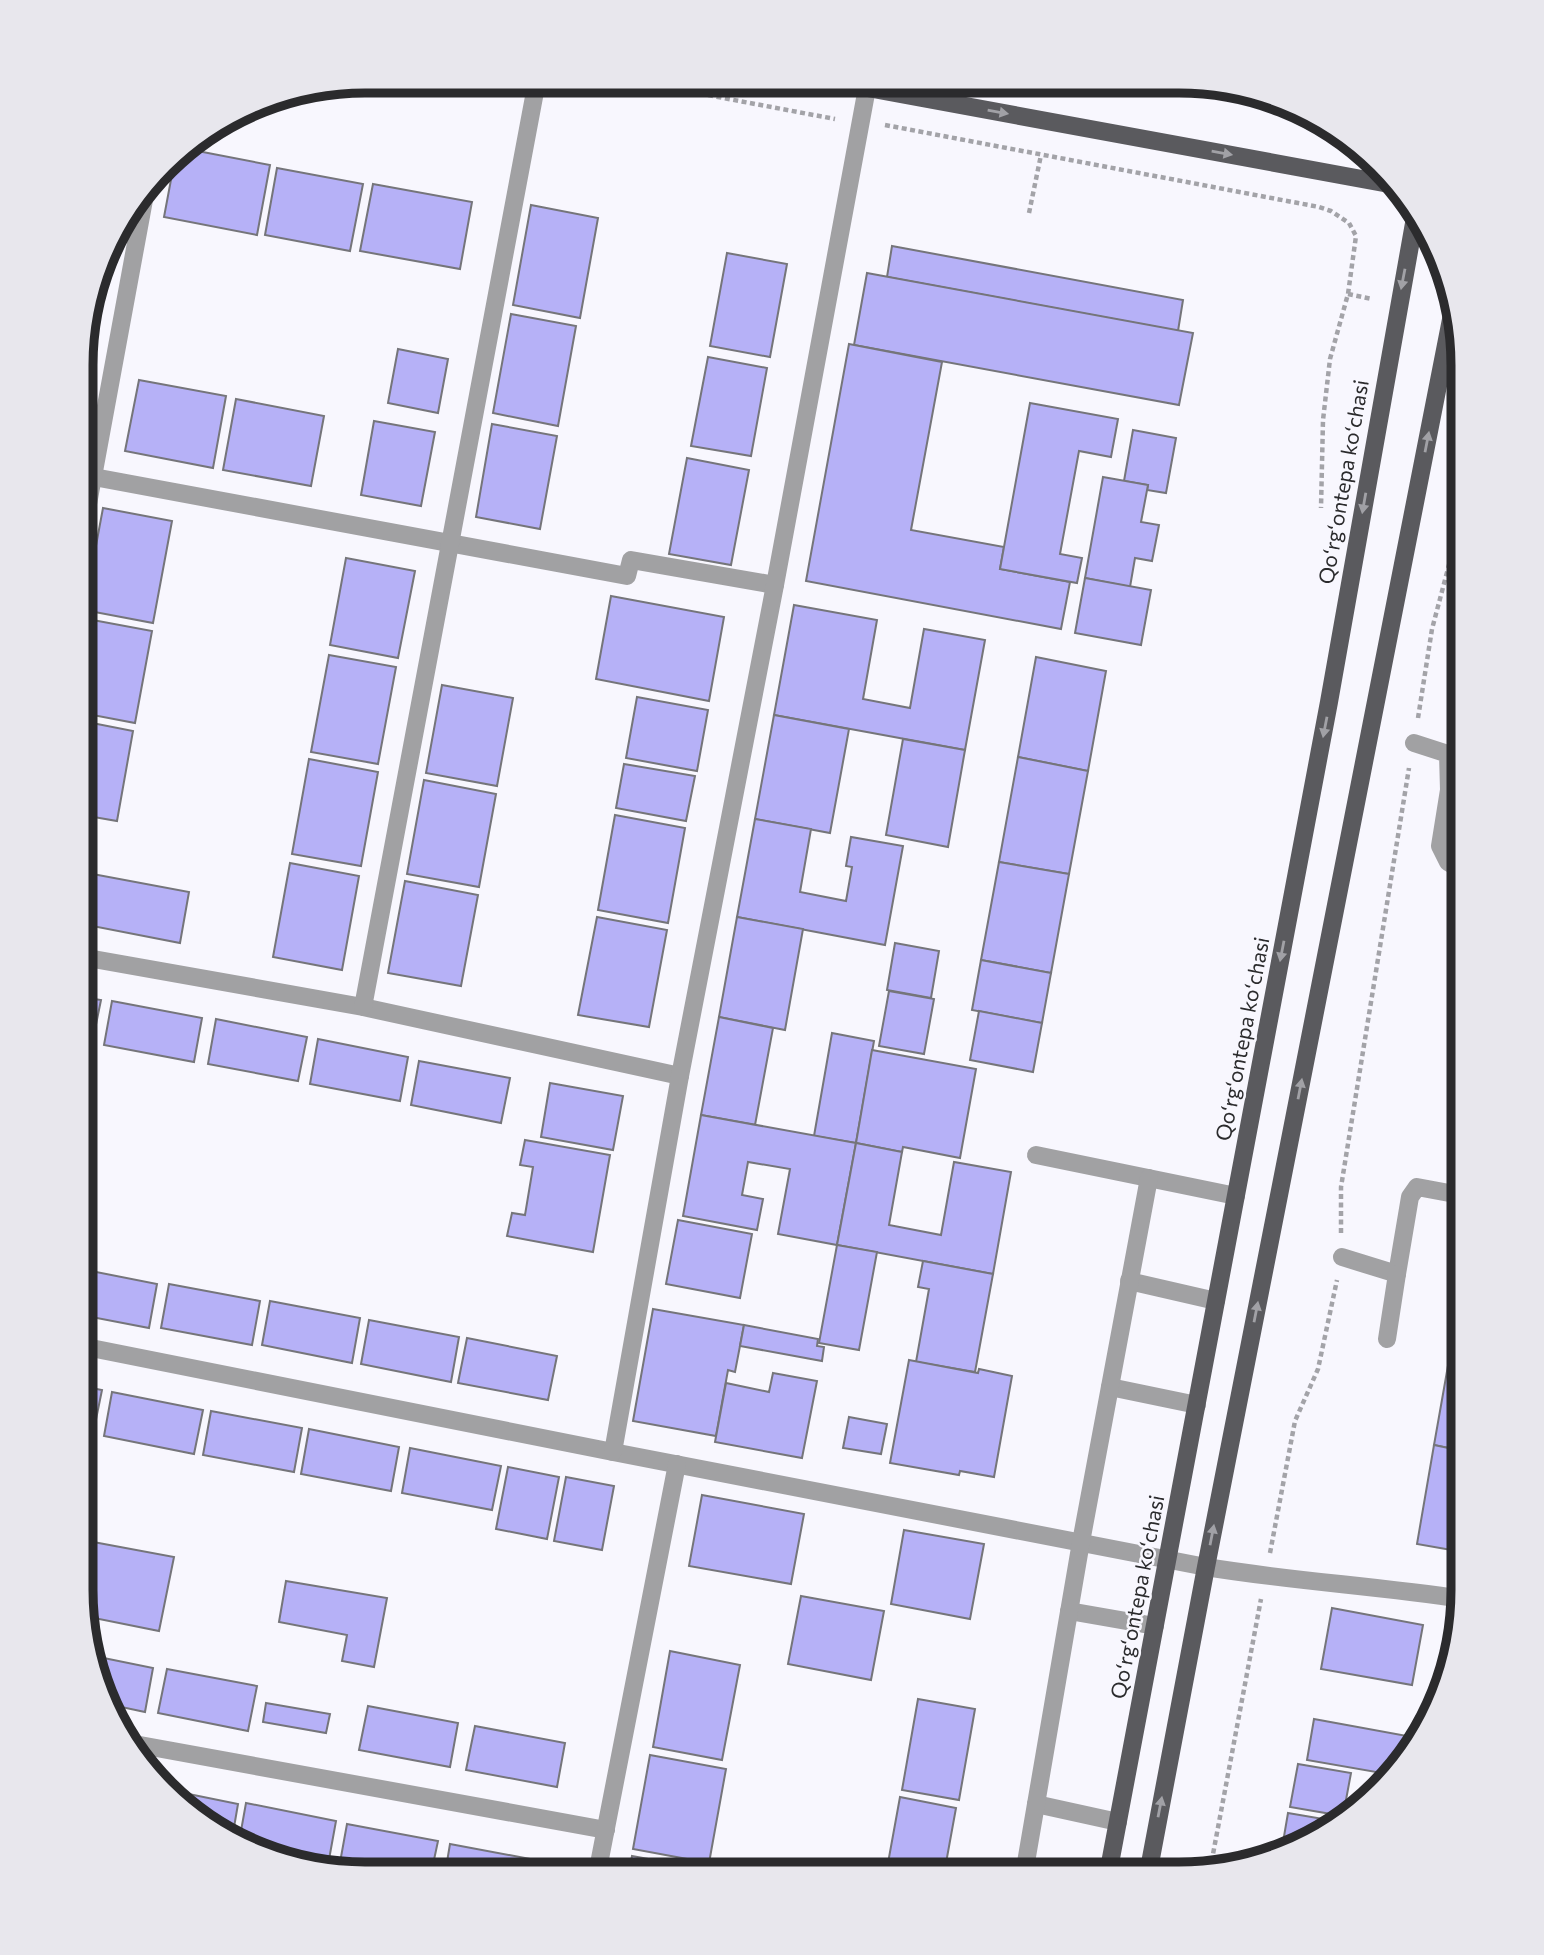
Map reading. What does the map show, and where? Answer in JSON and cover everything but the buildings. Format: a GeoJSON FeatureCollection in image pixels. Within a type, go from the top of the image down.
{"type":"FeatureCollection","features":[{"type":"Feature","properties":{"kind":"main road"},"geometry":{"type":"LineString","coordinates":[[894,93],[1382,183]]}},
{"type":"Feature","properties":{"kind":"main road","name":"Qoʻrgʻontepa koʻchasi"},"geometry":{"type":"LineString","coordinates":[[1110,1862],[1329,702],[1413,227]]}},
{"type":"Feature","properties":{"kind":"main road"},"geometry":{"type":"LineString","coordinates":[[1150,1862],[1449,329]]}},
{"type":"Feature","properties":{"kind":"street"},"geometry":{"type":"LineString","coordinates":[[363,1007],[535,93]]}},
{"type":"Feature","properties":{"kind":"street"},"geometry":{"type":"LineString","coordinates":[[613,1452],[680,1076],[866,93]]}},
{"type":"Feature","properties":{"kind":"street"},"geometry":{"type":"LineString","coordinates":[[93,451],[142,210]]}},
{"type":"Feature","properties":{"kind":"street"},"geometry":{"type":"LineString","coordinates":[[93,477],[627,576],[631,560],[775,585]]}},
{"type":"Feature","properties":{"kind":"street"},"geometry":{"type":"LineString","coordinates":[[1413,743],[1448,754],[1449,790],[1440,846],[1451,864]]}},
{"type":"Feature","properties":{"kind":"street"},"geometry":{"type":"LineString","coordinates":[[93,959],[363,1007],[680,1076]]}},
{"type":"Feature","properties":{"kind":"street"},"geometry":{"type":"LineString","coordinates":[[1036,1156],[1236,1196]]}},
{"type":"Feature","properties":{"kind":"street"},"geometry":{"type":"LineString","coordinates":[[1026,1862],[1081,1542],[1149,1178]]}},
{"type":"Feature","properties":{"kind":"street"},"geometry":{"type":"LineString","coordinates":[[1387,1339],[1410,1197],[1417,1187],[1451,1193]]}},
{"type":"Feature","properties":{"kind":"street"},"geometry":{"type":"LineString","coordinates":[[1342,1257],[1397,1274]]}},
{"type":"Feature","properties":{"kind":"street"},"geometry":{"type":"LineString","coordinates":[[1129,1281],[1216,1301]]}},
{"type":"Feature","properties":{"kind":"street"},"geometry":{"type":"LineString","coordinates":[[93,1348],[1206,1567],[1451,1598]]}},
{"type":"Feature","properties":{"kind":"street"},"geometry":{"type":"LineString","coordinates":[[1110,1387],[1197,1405]]}},
{"type":"Feature","properties":{"kind":"street"},"geometry":{"type":"LineString","coordinates":[[599,1862],[677,1464]]}},
{"type":"Feature","properties":{"kind":"street"},"geometry":{"type":"LineString","coordinates":[[1069,1611],[1155,1626]]}},
{"type":"Feature","properties":{"kind":"street"},"geometry":{"type":"LineString","coordinates":[[142,1745],[606,1830]]}},
{"type":"Feature","properties":{"kind":"street"},"geometry":{"type":"LineString","coordinates":[[1036,1804],[1118,1822]]}},
{"type":"Feature","properties":{"kind":"path"},"geometry":{"type":"LineString","coordinates":[[696,93],[1319,206],[1349,223],[1356,236],[1348,294],[1330,359],[1323,421],[1321,508]]}},
{"type":"Feature","properties":{"kind":"path"},"geometry":{"type":"LineString","coordinates":[[1029,213],[1041,155]]}},
{"type":"Feature","properties":{"kind":"path"},"geometry":{"type":"LineString","coordinates":[[1274,198],[1276,190]]}},
{"type":"Feature","properties":{"kind":"path"},"geometry":{"type":"LineString","coordinates":[[1348,294],[1372,299]]}},
{"type":"Feature","properties":{"kind":"path"},"geometry":{"type":"LineString","coordinates":[[1212,1860],[1294,1421],[1318,1369],[1342,1257],[1341,1187],[1432,629],[1451,557]]}}]}
